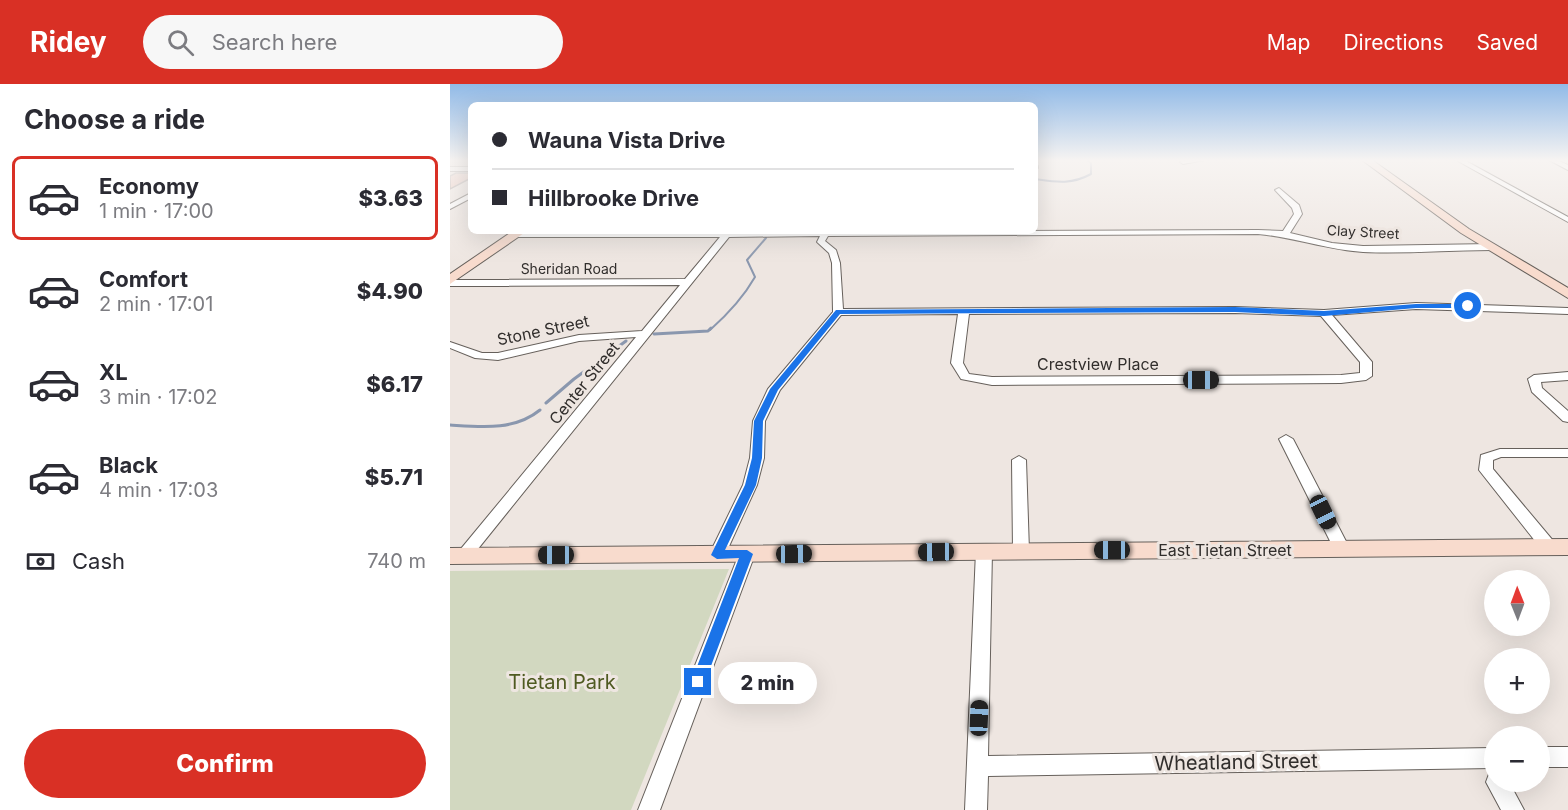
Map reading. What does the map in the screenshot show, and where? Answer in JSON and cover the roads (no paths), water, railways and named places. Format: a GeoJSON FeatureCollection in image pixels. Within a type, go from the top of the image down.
{"type":"FeatureCollection","features":[{"type":"Feature","properties":{"kind":"main road"},"geometry":{"type":"LineString","coordinates":[[1414,194],[1466,231],[1568,294]]}},
{"type":"Feature","properties":{"kind":"main road"},"geometry":{"type":"LineString","coordinates":[[450,281],[516,234]]}},
{"type":"Feature","properties":{"kind":"main road","name":"East Tietan Street"},"geometry":{"type":"LineString","coordinates":[[457,556],[1559,547]]}},
{"type":"Feature","properties":{"kind":"street"},"geometry":{"type":"LineString","coordinates":[[1284,194],[1296,207],[1298,214],[1284,234]]}},
{"type":"Feature","properties":{"kind":"street"},"geometry":{"type":"LineString","coordinates":[[1521,194],[1568,220]]}},
{"type":"Feature","properties":{"kind":"street"},"geometry":{"type":"LineString","coordinates":[[450,207],[468,197]]}},
{"type":"Feature","properties":{"kind":"street"},"geometry":{"type":"LineString","coordinates":[[462,200],[468,200]]}},
{"type":"Feature","properties":{"kind":"street","name":"Clay Street"},"geometry":{"type":"LineString","coordinates":[[1038,233],[1258,232],[1284,234],[1332,246],[1363,249],[1492,247]]}},
{"type":"Feature","properties":{"kind":"street","name":"Center Street"},"geometry":{"type":"LineString","coordinates":[[457,556],[727,234]]}},
{"type":"Feature","properties":{"kind":"street"},"geometry":{"type":"LineString","coordinates":[[717,555],[750,485],[757,458],[759,421],[774,389],[838,312],[836,263],[833,252],[821,243],[825,234]]}},
{"type":"Feature","properties":{"kind":"street"},"geometry":{"type":"LineString","coordinates":[[1330,259],[1332,246]]}},
{"type":"Feature","properties":{"kind":"street","name":"Sheridan Road"},"geometry":{"type":"LineString","coordinates":[[450,281],[688,282]]}},
{"type":"Feature","properties":{"kind":"street"},"geometry":{"type":"LineString","coordinates":[[838,312],[1235,310],[1324,313],[1416,306],[1568,311]]}},
{"type":"Feature","properties":{"kind":"street","name":"Crestview Place"},"geometry":{"type":"LineString","coordinates":[[964,311],[957,363],[965,377],[992,381],[1341,379],[1366,376],[1366,362],[1324,313]]}},
{"type":"Feature","properties":{"kind":"street","name":"Stone Street"},"geometry":{"type":"LineString","coordinates":[[450,345],[461,347],[473,355],[490,358],[525,352],[555,342],[579,338],[645,334]]}},
{"type":"Feature","properties":{"kind":"street"},"geometry":{"type":"LineString","coordinates":[[1568,376],[1533,379],[1536,389],[1568,418]]}},
{"type":"Feature","properties":{"kind":"street"},"geometry":{"type":"LineString","coordinates":[[1286,439],[1342,549]]}},
{"type":"Feature","properties":{"kind":"street"},"geometry":{"type":"LineString","coordinates":[[1559,547],[1486,470],[1486,458],[1500,453],[1568,453]]}},
{"type":"Feature","properties":{"kind":"street"},"geometry":{"type":"LineString","coordinates":[[1019,460],[1021,551]]}},
{"type":"Feature","properties":{"kind":"street"},"geometry":{"type":"LineString","coordinates":[[976,810],[984,551]]}},
{"type":"Feature","properties":{"kind":"street"},"geometry":{"type":"LineString","coordinates":[[649,810],[747,554]]}},
{"type":"Feature","properties":{"kind":"street"},"geometry":{"type":"LineString","coordinates":[[1550,757],[1568,757]]}},
{"type":"Feature","properties":{"kind":"street","name":"Wheatland Street"},"geometry":{"type":"LineString","coordinates":[[977,766],[1484,758]]}},
{"type":"Feature","properties":{"kind":"street"},"geometry":{"type":"LineString","coordinates":[[1503,792],[1513,810]]}},
{"type":"Feature","properties":{"kind":"waterway"},"geometry":{"type":"LineString","coordinates":[[710,330],[735,305],[755,277],[747,260],[766,238]]}},
{"type":"Feature","properties":{"kind":"waterway"},"geometry":{"type":"LineString","coordinates":[[654,334],[708,331],[711,328]]}},
{"type":"Feature","properties":{"kind":"waterway"},"geometry":{"type":"LineString","coordinates":[[546,403],[574,379],[626,341]]}},
{"type":"Feature","properties":{"kind":"waterway"},"geometry":{"type":"LineString","coordinates":[[450,425],[485,427],[508,425],[530,417],[540,410]]}},
{"type":"Feature","properties":{"kind":"park label","name":"Tietan Park"},"geometry":{"type":"Point","coordinates":[562,682]}}]}
